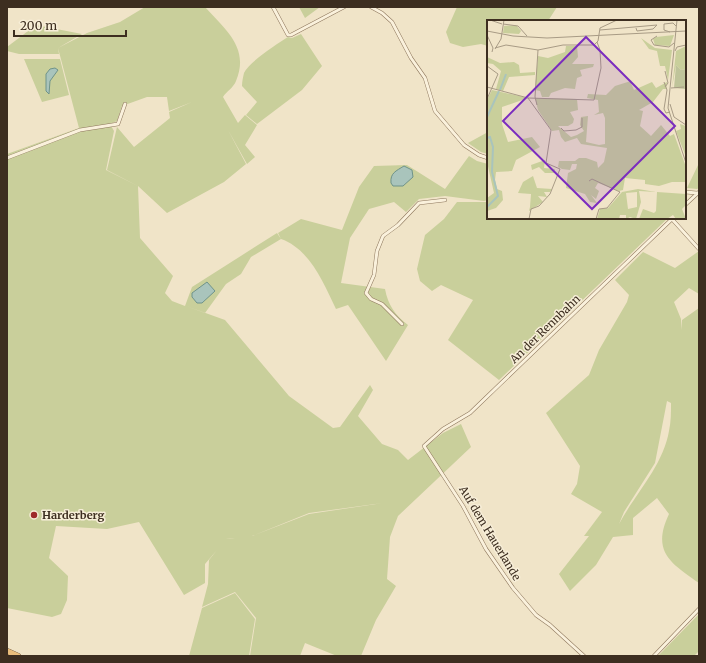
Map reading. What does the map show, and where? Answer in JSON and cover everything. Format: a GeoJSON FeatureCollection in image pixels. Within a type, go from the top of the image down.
{"type":"FeatureCollection","features":[{"type":"Feature","properties":{"kind":"highway"},"geometry":{"type":"LineString","coordinates":[[7,651],[18,656]]}},
{"type":"Feature","properties":{"kind":"street"},"geometry":{"type":"LineString","coordinates":[[273,7],[288,35],[291,35],[344,7]]}},
{"type":"Feature","properties":{"kind":"street"},"geometry":{"type":"LineString","coordinates":[[371,7],[382,13],[392,22],[425,78],[435,111],[464,145],[479,155],[487,158]]}},
{"type":"Feature","properties":{"kind":"street"},"geometry":{"type":"LineString","coordinates":[[7,158],[80,130],[118,124],[124,104]]}},
{"type":"Feature","properties":{"kind":"street"},"geometry":{"type":"LineString","coordinates":[[686,192],[698,193]]}},
{"type":"Feature","properties":{"kind":"street"},"geometry":{"type":"LineString","coordinates":[[686,205],[698,193]]}},
{"type":"Feature","properties":{"kind":"street"},"geometry":{"type":"LineString","coordinates":[[402,324],[382,304],[371,299],[366,293],[374,275],[377,251],[383,236],[391,232],[419,203],[445,200]]}},
{"type":"Feature","properties":{"kind":"street","name":"An der Rennbahn"},"geometry":{"type":"LineString","coordinates":[[424,446],[443,429],[470,413],[671,219]]}},
{"type":"Feature","properties":{"kind":"street"},"geometry":{"type":"LineString","coordinates":[[673,219],[699,249]]}},
{"type":"Feature","properties":{"kind":"street","name":"Auf dem Hauerlande"},"geometry":{"type":"LineString","coordinates":[[424,446],[451,486],[486,549],[513,588],[536,615],[550,625],[584,656]]}},
{"type":"Feature","properties":{"kind":"street"},"geometry":{"type":"LineString","coordinates":[[654,656],[699,609]]}},
{"type":"Feature","properties":{"kind":"green space"},"geometry":{"type":"Polygon","coordinates":[[[145,7],[205,7],[227,31],[238,49],[240,69],[234,85],[223,97],[238,123],[245,115],[257,125],[245,145],[255,157],[247,164],[228,130],[246,164],[224,182],[167,213],[138,186],[140,238],[173,276],[165,293],[172,301],[185,306],[192,287],[277,233],[281,239],[251,257],[241,274],[226,284],[205,313],[225,320],[289,396],[333,428],[340,427],[370,385],[373,390],[358,416],[382,444],[398,450],[408,460],[443,433],[461,424],[471,447],[398,516],[390,537],[387,579],[396,586],[376,620],[361,656],[337,656],[305,643],[300,656],[250,656],[256,618],[235,592],[202,607],[208,584],[209,560],[217,550],[205,564],[205,583],[184,595],[139,522],[107,529],[56,526],[49,558],[68,576],[67,600],[61,614],[52,617],[7,608],[7,154],[79,128],[58,48],[87,33],[120,22],[145,7]],[[147,97],[122,106],[117,121],[110,124],[114,131],[106,170],[138,186],[107,170],[117,127],[134,147],[170,118],[169,112],[192,102],[169,111],[167,97],[147,97]],[[383,503],[309,513],[252,536],[309,514],[383,503]]]}},
{"type":"Feature","properties":{"kind":"green space"},"geometry":{"type":"Polygon","coordinates":[[[299,7],[320,7],[305,18],[299,7]]]}},
{"type":"Feature","properties":{"kind":"green space"},"geometry":{"type":"Polygon","coordinates":[[[457,7],[557,7],[549,20],[487,20],[487,46],[481,44],[463,47],[450,43],[446,32],[457,7]]]}},
{"type":"Feature","properties":{"kind":"green space"},"geometry":{"type":"Polygon","coordinates":[[[36,25],[82,34],[58,48],[59,54],[19,54],[7,51],[7,47],[36,25]]]}},
{"type":"Feature","properties":{"kind":"green space"},"geometry":{"type":"Polygon","coordinates":[[[301,34],[322,66],[302,90],[257,124],[246,115],[257,102],[242,86],[244,73],[251,64],[277,44],[288,37],[292,38],[301,34]]]}},
{"type":"Feature","properties":{"kind":"green space"},"geometry":{"type":"Polygon","coordinates":[[[24,59],[60,59],[69,95],[42,102],[24,59]]]}},
{"type":"Feature","properties":{"kind":"green space"},"geometry":{"type":"Polygon","coordinates":[[[487,133],[487,154],[481,152],[468,143],[487,133]]]}},
{"type":"Feature","properties":{"kind":"green space"},"geometry":{"type":"Polygon","coordinates":[[[469,156],[477,161],[487,164],[487,200],[445,196],[419,199],[406,212],[394,202],[369,209],[350,238],[341,283],[385,289],[388,300],[393,309],[408,325],[386,361],[348,305],[336,309],[315,268],[300,251],[281,239],[278,233],[301,219],[342,230],[359,187],[374,166],[407,165],[445,189],[469,156]]]}},
{"type":"Feature","properties":{"kind":"green space"},"geometry":{"type":"Polygon","coordinates":[[[699,163],[699,188],[687,188],[699,163]]]}},
{"type":"Feature","properties":{"kind":"green space"},"geometry":{"type":"Polygon","coordinates":[[[457,202],[487,202],[487,219],[667,219],[499,380],[448,340],[473,300],[441,285],[432,291],[420,281],[417,269],[425,235],[444,219],[457,202]]]}},
{"type":"Feature","properties":{"kind":"green space"},"geometry":{"type":"Polygon","coordinates":[[[699,251],[699,294],[689,288],[674,302],[681,319],[681,330],[682,320],[699,308],[699,583],[672,562],[663,547],[662,538],[664,527],[669,514],[657,498],[633,518],[633,535],[613,537],[596,565],[570,591],[559,574],[589,536],[584,536],[602,512],[571,494],[577,484],[580,466],[546,413],[589,375],[599,350],[627,302],[629,295],[615,280],[643,252],[675,268],[699,251]],[[667,401],[655,463],[624,512],[619,524],[655,468],[661,456],[670,428],[671,403],[667,401]]]}},
{"type":"Feature","properties":{"kind":"green space"},"geometry":{"type":"Polygon","coordinates":[[[235,593],[255,619],[249,656],[189,656],[202,608],[235,593]]]}},
{"type":"Feature","properties":{"kind":"green space"},"geometry":{"type":"Polygon","coordinates":[[[699,614],[699,651],[694,656],[658,656],[699,614]]]}},
{"type":"Feature","properties":{"kind":"water"},"geometry":{"type":"Polygon","coordinates":[[[55,68],[58,70],[50,81],[49,94],[46,91],[46,74],[50,69],[55,68]]]}},
{"type":"Feature","properties":{"kind":"water"},"geometry":{"type":"Polygon","coordinates":[[[404,166],[412,170],[413,177],[403,186],[393,186],[391,183],[391,177],[396,171],[404,166]]]}},
{"type":"Feature","properties":{"kind":"water"},"geometry":{"type":"Polygon","coordinates":[[[207,282],[215,291],[202,303],[197,303],[192,297],[192,293],[207,282]]]}},
{"type":"Feature","properties":{"kind":"place","name":"Harderberg"},"geometry":{"type":"Point","coordinates":[34,515]}}]}
